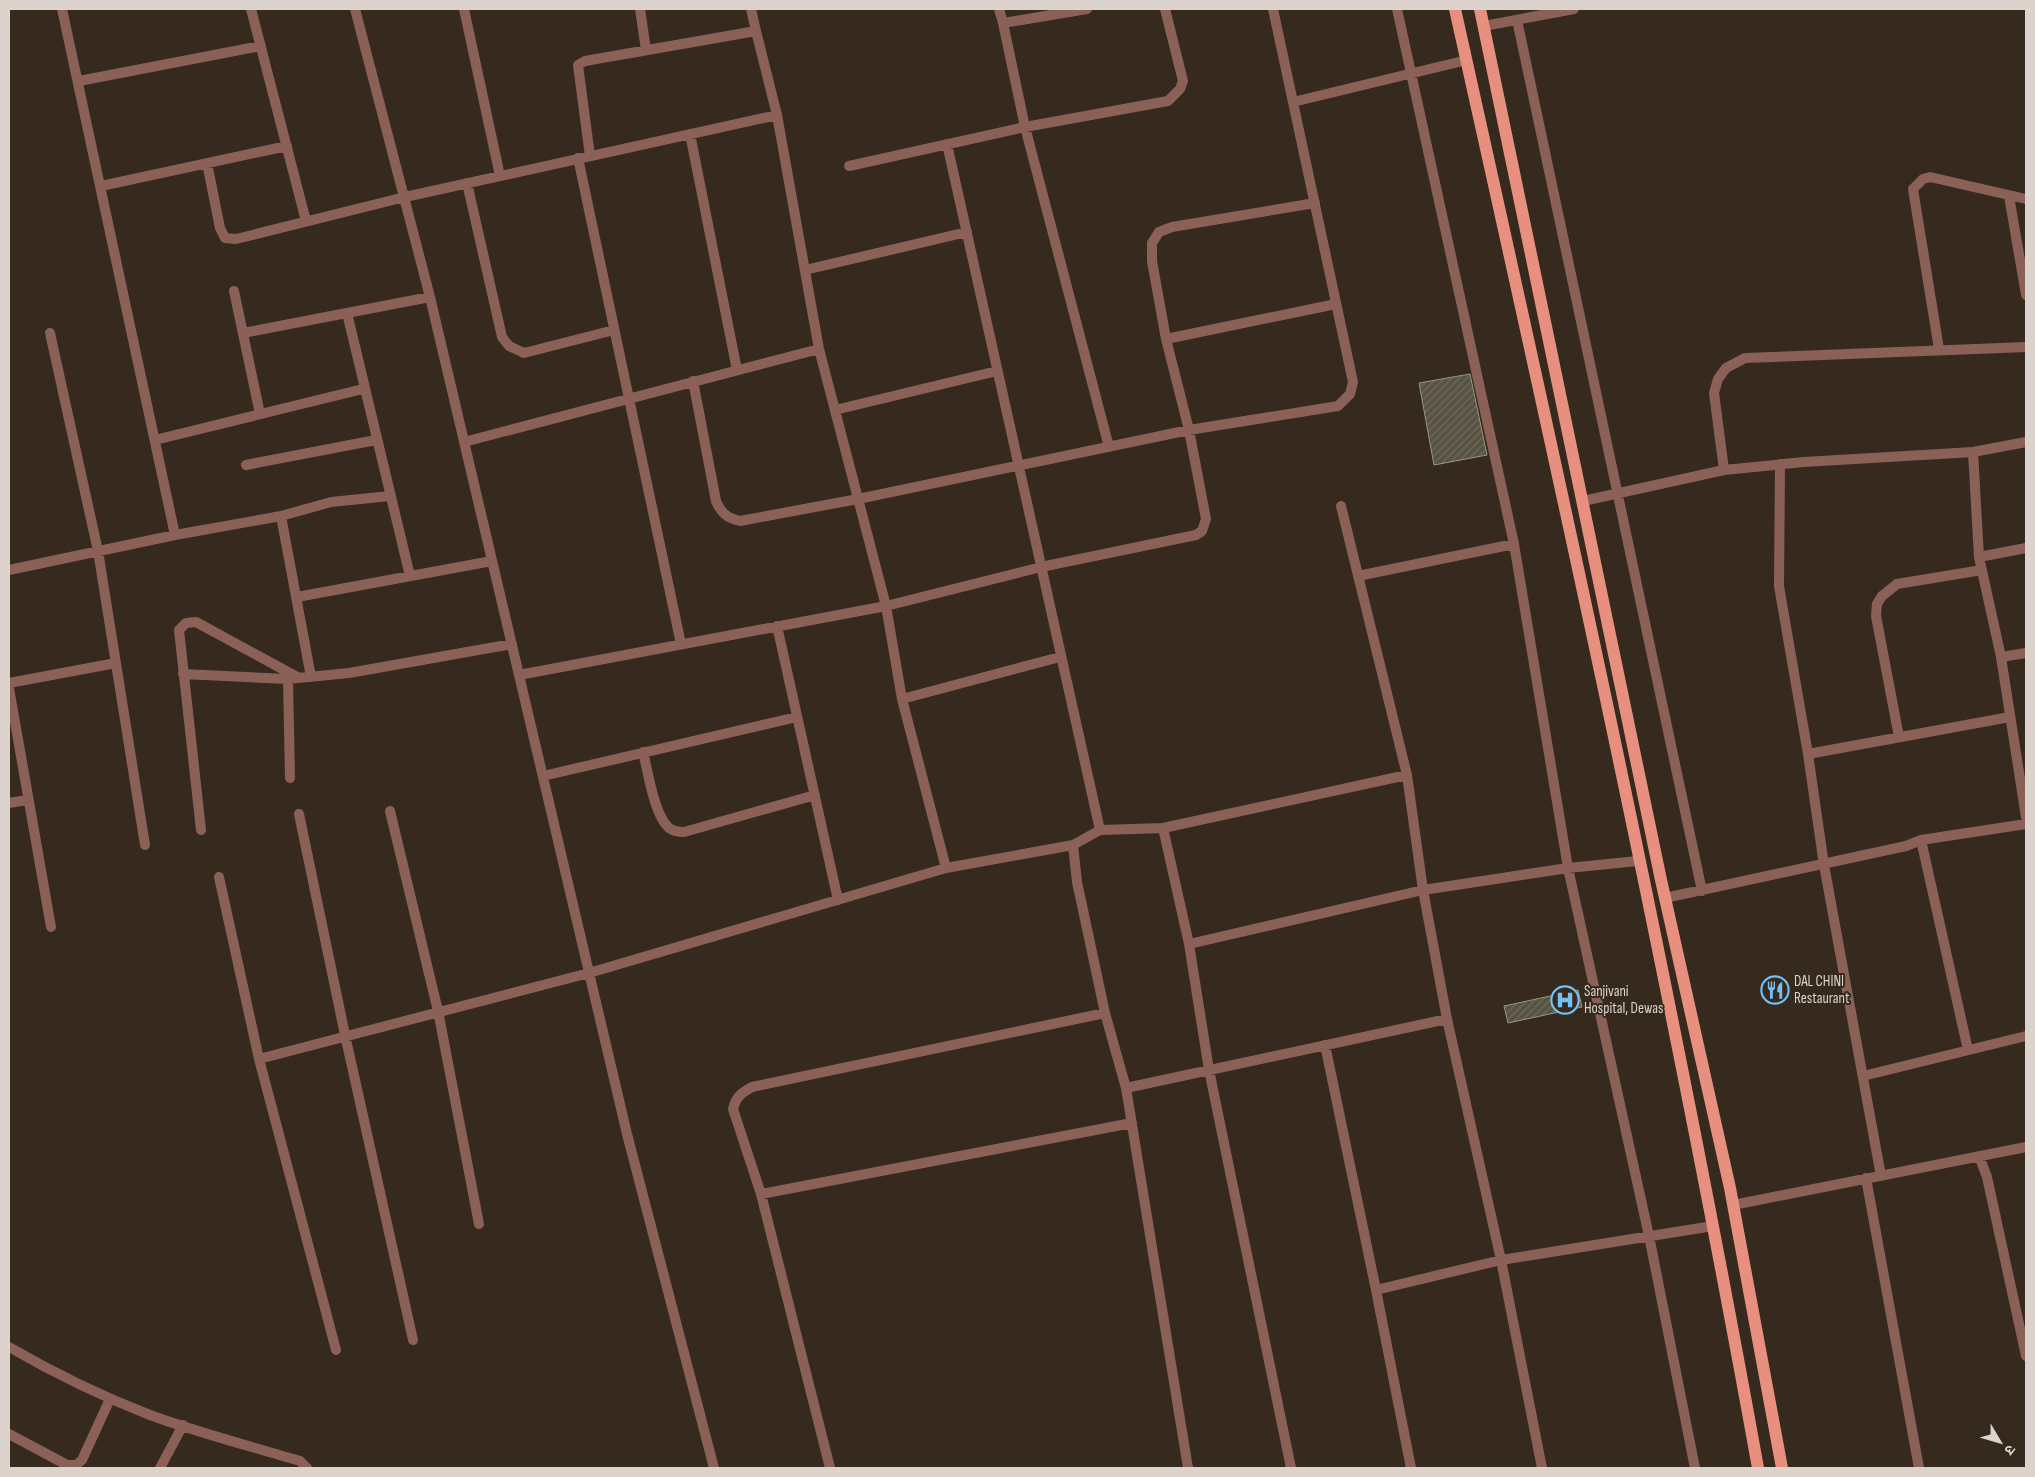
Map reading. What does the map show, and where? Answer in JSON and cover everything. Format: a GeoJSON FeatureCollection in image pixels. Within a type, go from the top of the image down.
{"type":"FeatureCollection","features":[{"type":"Feature","properties":{"kind":"main road"},"geometry":{"type":"LineString","coordinates":[[1455,9],[1548,422],[1714,1226],[1758,1468]]}},
{"type":"Feature","properties":{"kind":"main road"},"geometry":{"type":"LineString","coordinates":[[1480,9],[1665,898],[1733,1205],[1782,1468]]}},
{"type":"Feature","properties":{"kind":"street"},"geometry":{"type":"LineString","coordinates":[[62,9],[175,535]]}},
{"type":"Feature","properties":{"kind":"street"},"geometry":{"type":"LineString","coordinates":[[251,9],[306,221]]}},
{"type":"Feature","properties":{"kind":"street"},"geometry":{"type":"LineString","coordinates":[[355,9],[430,297],[627,1134],[714,1468]]}},
{"type":"Feature","properties":{"kind":"street"},"geometry":{"type":"LineString","coordinates":[[464,9],[500,176]]}},
{"type":"Feature","properties":{"kind":"street"},"geometry":{"type":"LineString","coordinates":[[640,9],[646,50]]}},
{"type":"Feature","properties":{"kind":"street"},"geometry":{"type":"LineString","coordinates":[[751,9],[777,115],[819,350],[886,606],[902,699],[946,868]]}},
{"type":"Feature","properties":{"kind":"street"},"geometry":{"type":"LineString","coordinates":[[999,9],[1025,127],[1110,446]]}},
{"type":"Feature","properties":{"kind":"street"},"geometry":{"type":"LineString","coordinates":[[1003,23],[1087,9]]}},
{"type":"Feature","properties":{"kind":"street"},"geometry":{"type":"LineString","coordinates":[[849,166],[1025,127],[1168,101],[1180,89],[1183,80],[1165,9]]}},
{"type":"Feature","properties":{"kind":"street"},"geometry":{"type":"LineString","coordinates":[[693,382],[716,501],[720,511],[730,519],[740,521],[858,500],[1189,430],[1338,406],[1350,394],[1353,382],[1273,9]]}},
{"type":"Feature","properties":{"kind":"street"},"geometry":{"type":"LineString","coordinates":[[1397,9],[1413,74],[1514,544],[1568,868],[1649,1236],[1694,1468]]}},
{"type":"Feature","properties":{"kind":"street"},"geometry":{"type":"LineString","coordinates":[[1484,26],[1574,9]]}},
{"type":"Feature","properties":{"kind":"street"},"geometry":{"type":"LineString","coordinates":[[1517,20],[1702,890]]}},
{"type":"Feature","properties":{"kind":"street"},"geometry":{"type":"LineString","coordinates":[[590,156],[578,66],[585,61],[756,31]]}},
{"type":"Feature","properties":{"kind":"street"},"geometry":{"type":"LineString","coordinates":[[79,81],[261,46]]}},
{"type":"Feature","properties":{"kind":"street"},"geometry":{"type":"LineString","coordinates":[[1293,102],[1467,60]]}},
{"type":"Feature","properties":{"kind":"street"},"geometry":{"type":"LineString","coordinates":[[207,163],[220,228],[225,238],[236,240],[404,197],[777,115]]}},
{"type":"Feature","properties":{"kind":"street"},"geometry":{"type":"LineString","coordinates":[[690,134],[737,370]]}},
{"type":"Feature","properties":{"kind":"street"},"geometry":{"type":"LineString","coordinates":[[947,144],[1100,830]]}},
{"type":"Feature","properties":{"kind":"street"},"geometry":{"type":"LineString","coordinates":[[101,186],[287,146]]}},
{"type":"Feature","properties":{"kind":"street"},"geometry":{"type":"LineString","coordinates":[[578,158],[681,644]]}},
{"type":"Feature","properties":{"kind":"street"},"geometry":{"type":"LineString","coordinates":[[1939,349],[1914,189],[1924,179],[1930,177],[2026,199]]}},
{"type":"Feature","properties":{"kind":"street"},"geometry":{"type":"LineString","coordinates":[[467,184],[502,337],[509,346],[524,353],[614,330]]}},
{"type":"Feature","properties":{"kind":"street"},"geometry":{"type":"LineString","coordinates":[[2009,196],[2026,295]]}},
{"type":"Feature","properties":{"kind":"street"},"geometry":{"type":"LineString","coordinates":[[519,675],[886,606],[1041,567],[1196,535],[1202,531],[1206,519],[1189,430],[1166,339],[1152,261],[1152,243],[1159,232],[1172,227],[1315,203]]}},
{"type":"Feature","properties":{"kind":"street"},"geometry":{"type":"LineString","coordinates":[[805,270],[967,232]]}},
{"type":"Feature","properties":{"kind":"street"},"geometry":{"type":"LineString","coordinates":[[234,290],[260,414]]}},
{"type":"Feature","properties":{"kind":"street"},"geometry":{"type":"LineString","coordinates":[[243,333],[430,297]]}},
{"type":"Feature","properties":{"kind":"street"},"geometry":{"type":"LineString","coordinates":[[1166,339],[1336,304]]}},
{"type":"Feature","properties":{"kind":"street"},"geometry":{"type":"LineString","coordinates":[[346,313],[410,576]]}},
{"type":"Feature","properties":{"kind":"street"},"geometry":{"type":"LineString","coordinates":[[50,333],[98,551],[145,845]]}},
{"type":"Feature","properties":{"kind":"street"},"geometry":{"type":"LineString","coordinates":[[1724,470],[1714,393],[1718,379],[1726,368],[1745,358],[2026,347]]}},
{"type":"Feature","properties":{"kind":"street"},"geometry":{"type":"LineString","coordinates":[[464,442],[819,350]]}},
{"type":"Feature","properties":{"kind":"street"},"geometry":{"type":"LineString","coordinates":[[835,410],[998,371]]}},
{"type":"Feature","properties":{"kind":"street"},"geometry":{"type":"LineString","coordinates":[[155,440],[363,389]]}},
{"type":"Feature","properties":{"kind":"street"},"geometry":{"type":"LineString","coordinates":[[246,465],[376,440]]}},
{"type":"Feature","properties":{"kind":"street"},"geometry":{"type":"LineString","coordinates":[[1583,501],[1724,470],[1780,464],[1973,452],[2026,442]]}},
{"type":"Feature","properties":{"kind":"street"},"geometry":{"type":"LineString","coordinates":[[1973,452],[1979,558],[2001,658],[2026,817]]}},
{"type":"Feature","properties":{"kind":"street"},"geometry":{"type":"LineString","coordinates":[[1780,464],[1779,586],[1808,754],[1824,864],[1881,1176]]}},
{"type":"Feature","properties":{"kind":"street"},"geometry":{"type":"LineString","coordinates":[[9,570],[175,535],[281,516],[331,502],[390,496]]}},
{"type":"Feature","properties":{"kind":"street"},"geometry":{"type":"LineString","coordinates":[[1341,506],[1407,775],[1423,890],[1447,1019],[1501,1260],[1542,1468]]}},
{"type":"Feature","properties":{"kind":"street"},"geometry":{"type":"LineString","coordinates":[[281,516],[311,677]]}},
{"type":"Feature","properties":{"kind":"street"},"geometry":{"type":"LineString","coordinates":[[1358,576],[1514,544]]}},
{"type":"Feature","properties":{"kind":"street"},"geometry":{"type":"LineString","coordinates":[[1979,558],[2026,548]]}},
{"type":"Feature","properties":{"kind":"street"},"geometry":{"type":"LineString","coordinates":[[296,597],[492,561]]}},
{"type":"Feature","properties":{"kind":"street"},"geometry":{"type":"LineString","coordinates":[[1899,737],[1876,616],[1877,604],[1882,596],[1897,584],[1982,570]]}},
{"type":"Feature","properties":{"kind":"street"},"geometry":{"type":"LineString","coordinates":[[201,830],[179,630],[186,623],[196,622],[299,678]]}},
{"type":"Feature","properties":{"kind":"street"},"geometry":{"type":"LineString","coordinates":[[776,626],[838,900]]}},
{"type":"Feature","properties":{"kind":"street"},"geometry":{"type":"LineString","coordinates":[[184,674],[288,679],[311,677],[349,673],[512,644]]}},
{"type":"Feature","properties":{"kind":"street"},"geometry":{"type":"LineString","coordinates":[[2001,658],[2026,653]]}},
{"type":"Feature","properties":{"kind":"street"},"geometry":{"type":"LineString","coordinates":[[902,699],[1060,657]]}},
{"type":"Feature","properties":{"kind":"street"},"geometry":{"type":"LineString","coordinates":[[9,683],[116,663]]}},
{"type":"Feature","properties":{"kind":"street"},"geometry":{"type":"LineString","coordinates":[[288,679],[290,778]]}},
{"type":"Feature","properties":{"kind":"street"},"geometry":{"type":"LineString","coordinates":[[9,688],[27,800],[51,927]]}},
{"type":"Feature","properties":{"kind":"street"},"geometry":{"type":"LineString","coordinates":[[543,776],[797,716]]}},
{"type":"Feature","properties":{"kind":"street"},"geometry":{"type":"LineString","coordinates":[[1808,754],[2010,717]]}},
{"type":"Feature","properties":{"kind":"street"},"geometry":{"type":"LineString","coordinates":[[643,752],[660,816],[669,828],[676,831],[684,832],[814,795]]}},
{"type":"Feature","properties":{"kind":"street"},"geometry":{"type":"LineString","coordinates":[[259,1058],[589,973],[946,868],[1073,845],[1100,830],[1163,828],[1407,775]]}},
{"type":"Feature","properties":{"kind":"street"},"geometry":{"type":"LineString","coordinates":[[9,803],[27,800]]}},
{"type":"Feature","properties":{"kind":"street"},"geometry":{"type":"LineString","coordinates":[[390,811],[438,1011],[479,1224]]}},
{"type":"Feature","properties":{"kind":"street"},"geometry":{"type":"LineString","coordinates":[[299,814],[345,1035],[413,1340]]}},
{"type":"Feature","properties":{"kind":"street"},"geometry":{"type":"LineString","coordinates":[[1665,898],[1906,846],[1921,840],[2026,824]]}},
{"type":"Feature","properties":{"kind":"street"},"geometry":{"type":"LineString","coordinates":[[1163,828],[1190,944],[1209,1070],[1291,1468]]}},
{"type":"Feature","properties":{"kind":"street"},"geometry":{"type":"LineString","coordinates":[[1921,840],[1968,1050]]}},
{"type":"Feature","properties":{"kind":"street"},"geometry":{"type":"LineString","coordinates":[[1073,845],[1077,882],[1105,1013],[1126,1088],[1188,1468]]}},
{"type":"Feature","properties":{"kind":"street"},"geometry":{"type":"LineString","coordinates":[[1190,944],[1423,890],[1568,868],[1638,860]]}},
{"type":"Feature","properties":{"kind":"street"},"geometry":{"type":"LineString","coordinates":[[219,877],[259,1058],[336,1350]]}},
{"type":"Feature","properties":{"kind":"street"},"geometry":{"type":"LineString","coordinates":[[830,1468],[761,1194],[733,1109],[736,1099],[740,1094],[752,1088],[1105,1013]]}},
{"type":"Feature","properties":{"kind":"street"},"geometry":{"type":"LineString","coordinates":[[1126,1088],[1447,1019]]}},
{"type":"Feature","properties":{"kind":"street"},"geometry":{"type":"LineString","coordinates":[[1863,1076],[2026,1036]]}},
{"type":"Feature","properties":{"kind":"street"},"geometry":{"type":"LineString","coordinates":[[1324,1046],[1376,1290],[1411,1468]]}},
{"type":"Feature","properties":{"kind":"street"},"geometry":{"type":"LineString","coordinates":[[761,1194],[1132,1123]]}},
{"type":"Feature","properties":{"kind":"street"},"geometry":{"type":"LineString","coordinates":[[1733,1205],[2026,1147]]}},
{"type":"Feature","properties":{"kind":"street"},"geometry":{"type":"LineString","coordinates":[[1979,1156],[1987,1177],[2026,1356]]}},
{"type":"Feature","properties":{"kind":"street"},"geometry":{"type":"LineString","coordinates":[[1866,1178],[1919,1468]]}},
{"type":"Feature","properties":{"kind":"street"},"geometry":{"type":"LineString","coordinates":[[1376,1290],[1501,1260],[1714,1226]]}},
{"type":"Feature","properties":{"kind":"street"},"geometry":{"type":"LineString","coordinates":[[9,1347],[46,1368],[110,1399],[183,1425],[300,1461],[307,1468]]}},
{"type":"Feature","properties":{"kind":"street"},"geometry":{"type":"LineString","coordinates":[[9,1434],[67,1465],[76,1465],[82,1460],[110,1399]]}},
{"type":"Feature","properties":{"kind":"street"},"geometry":{"type":"LineString","coordinates":[[160,1468],[183,1425]]}},
{"type":"Feature","properties":{"kind":"building"},"geometry":{"type":"Polygon","coordinates":[[[1470,374],[1487,455],[1434,465],[1419,383],[1470,374]]]}},
{"type":"Feature","properties":{"kind":"building"},"geometry":{"type":"Polygon","coordinates":[[[1578,990],[1582,1007],[1508,1023],[1504,1006],[1578,990]]]}},
{"type":"Feature","properties":{"kind":"place","name":"DAL CHINI Restaurant"},"geometry":{"type":"Point","coordinates":[1775,990]}},
{"type":"Feature","properties":{"kind":"place","name":"Sanjivani Hospital, Dewas"},"geometry":{"type":"Point","coordinates":[1565,1000]}}]}
